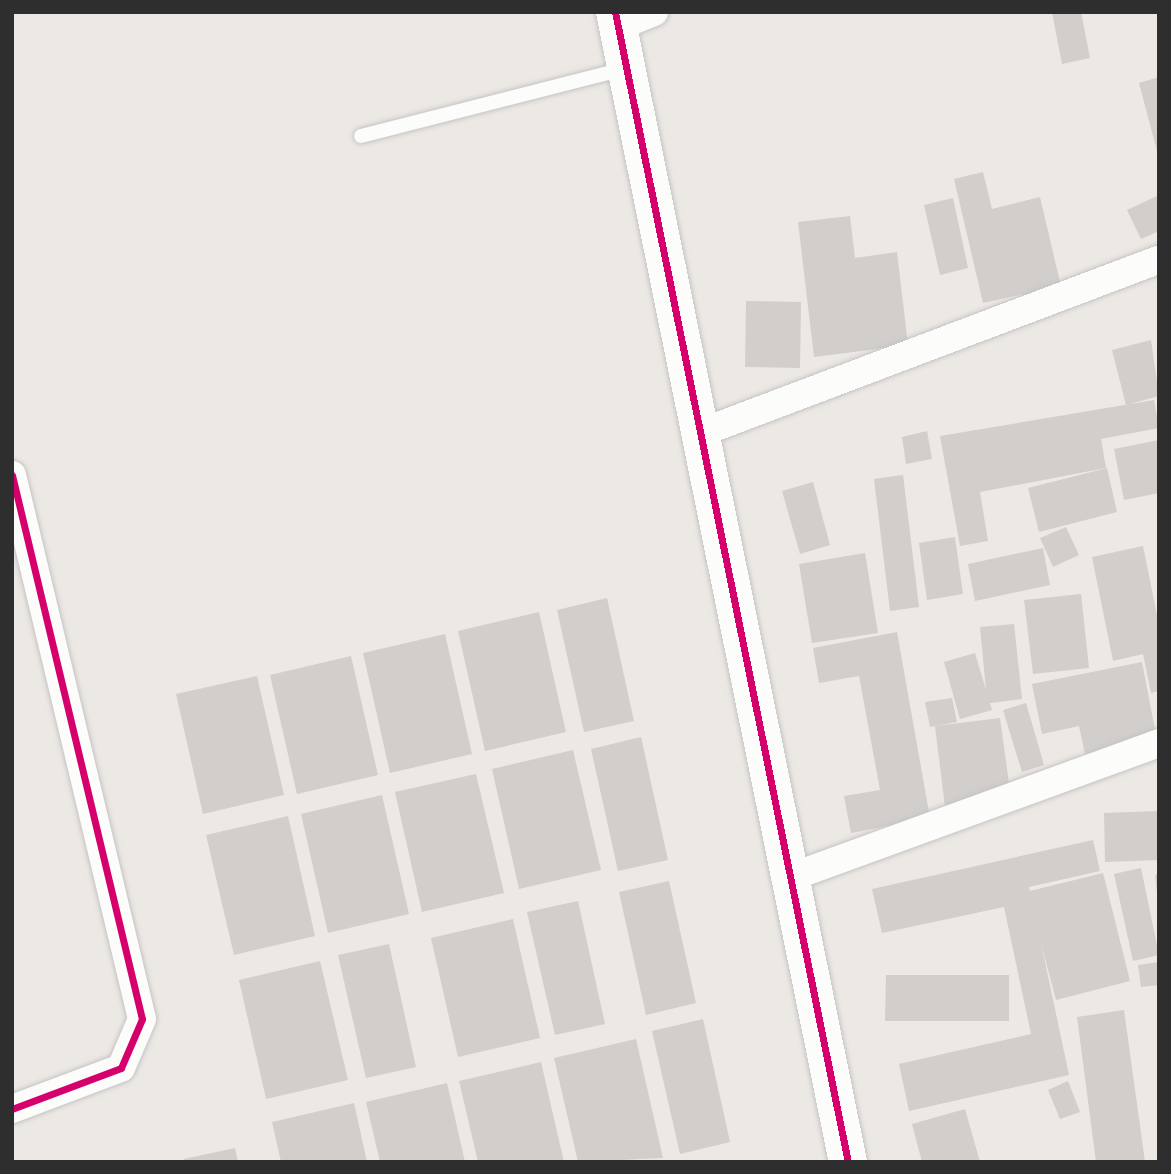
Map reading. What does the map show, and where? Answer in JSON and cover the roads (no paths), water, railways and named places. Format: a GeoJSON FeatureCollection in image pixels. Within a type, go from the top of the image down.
{"type":"FeatureCollection","features":[{"type":"Feature","properties":{"kind":"street"},"geometry":{"type":"LineString","coordinates":[[654,12],[616,20],[629,68],[848,1162]]}},
{"type":"Feature","properties":{"kind":"street"},"geometry":{"type":"LineString","coordinates":[[700,433],[1159,260]]}},
{"type":"Feature","properties":{"kind":"street"},"geometry":{"type":"LineString","coordinates":[[12,475],[142,1019],[121,1068],[12,1109]]}},
{"type":"Feature","properties":{"kind":"street"},"geometry":{"type":"LineString","coordinates":[[791,877],[1159,743]]}},
{"type":"Feature","properties":{"kind":"lane"},"geometry":{"type":"LineString","coordinates":[[361,136],[629,68]]}}]}
